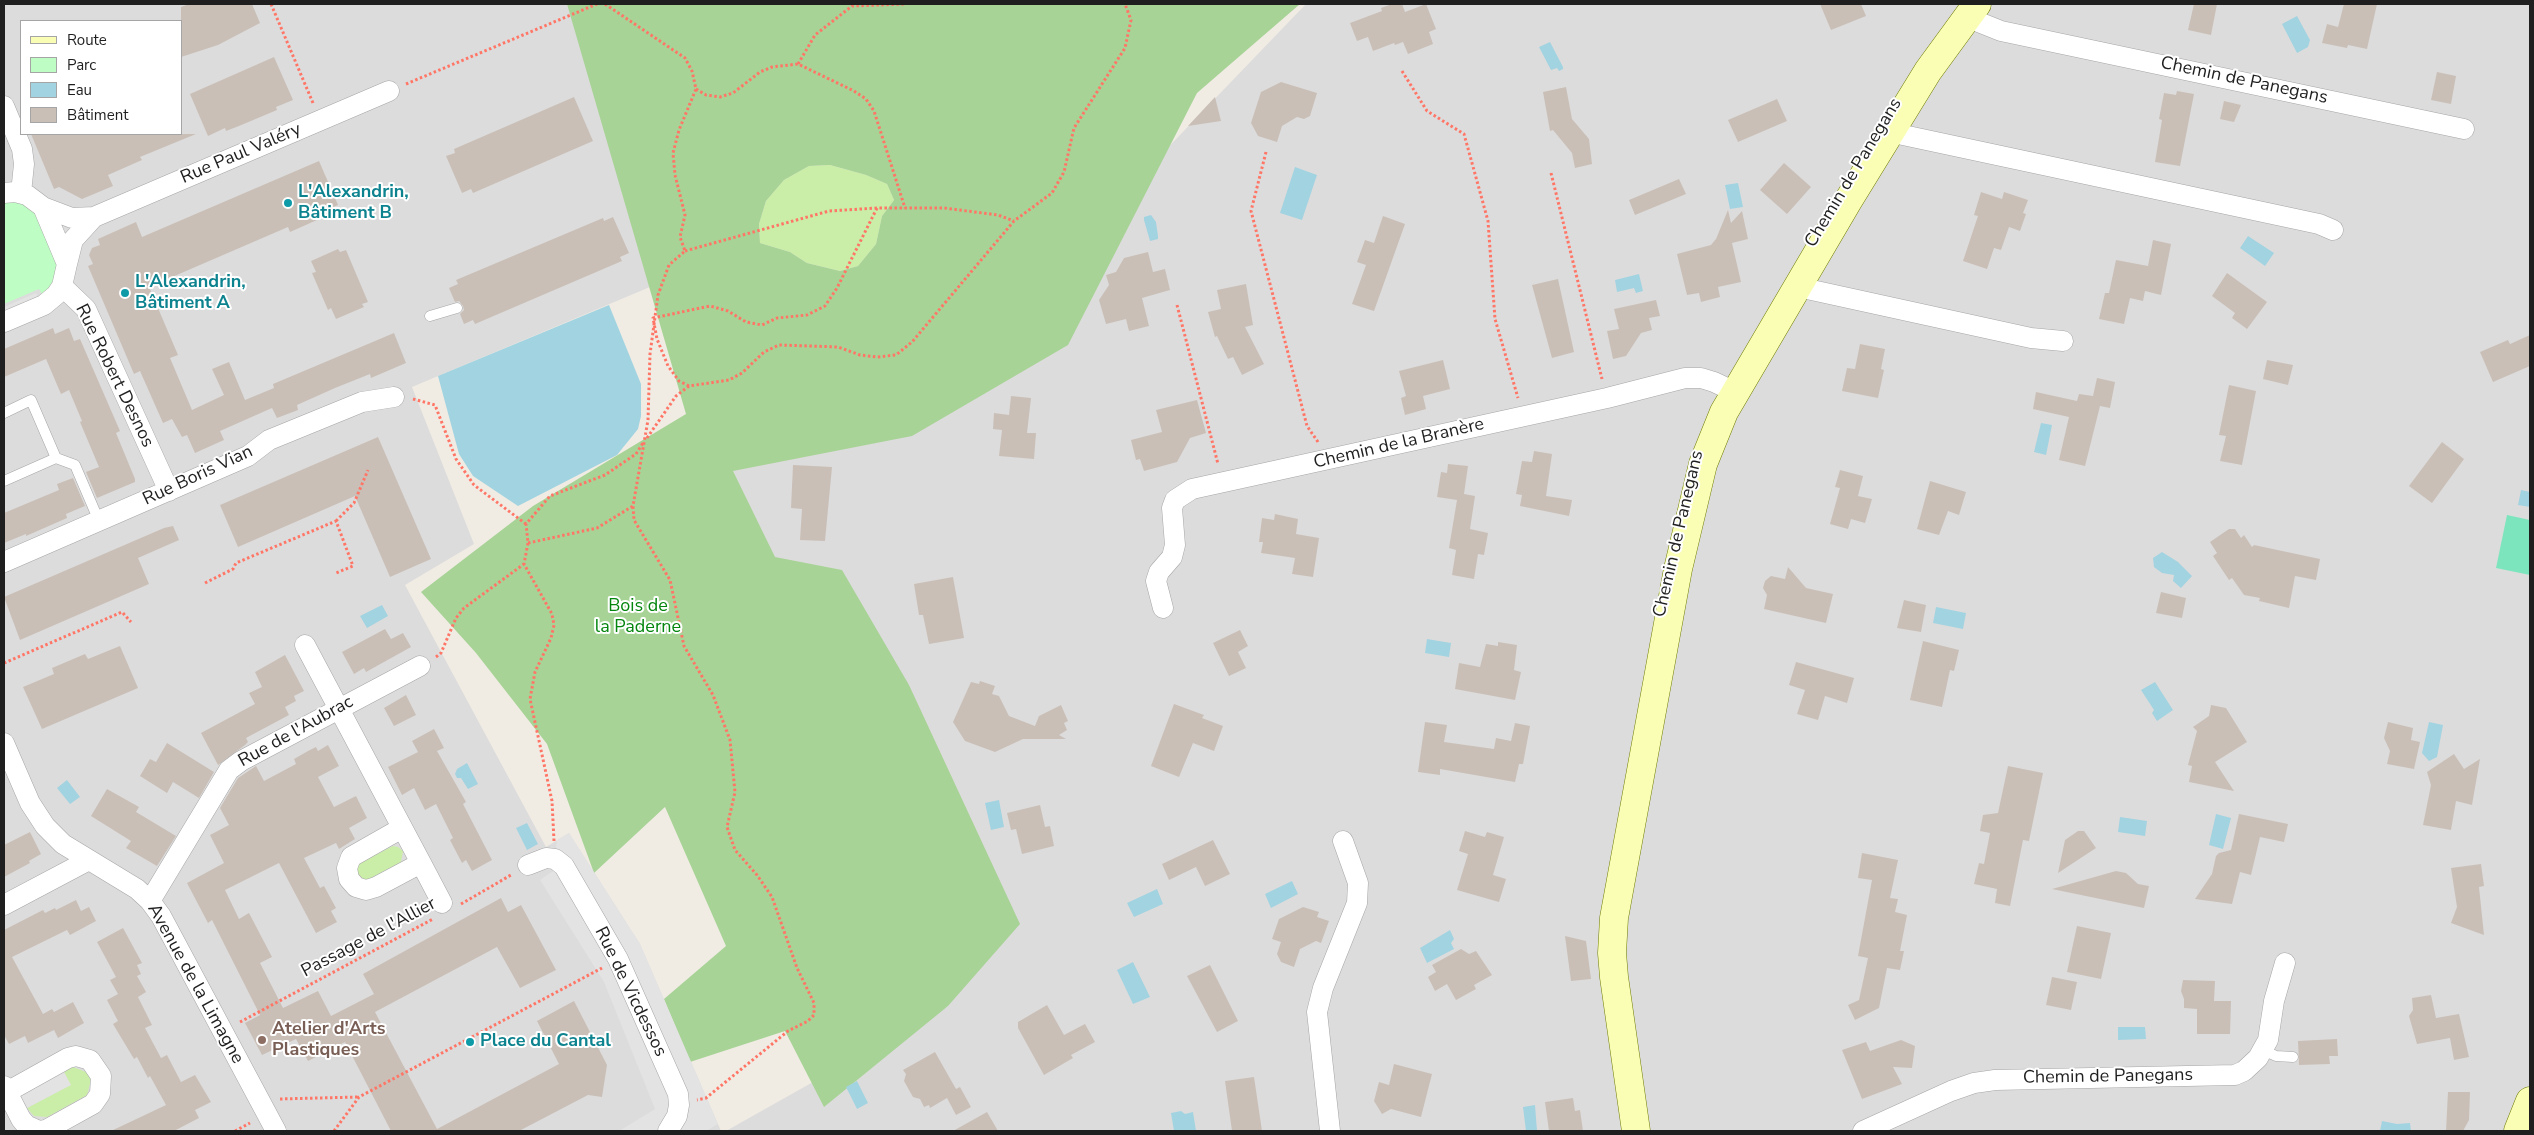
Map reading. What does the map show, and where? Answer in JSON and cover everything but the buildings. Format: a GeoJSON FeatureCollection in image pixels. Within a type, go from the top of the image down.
{"type":"FeatureCollection","features":[{"type":"Feature","properties":{"kind":"street","name":"Chemin de Panegans"},"geometry":{"type":"LineString","coordinates":[[1636,1131],[1614,978],[1612,953],[1614,918],[1689,514],[1711,440],[1735,392],[1889,132],[1928,71],[1971,10],[2002,31],[2464,129]]}},
{"type":"Feature","properties":{"kind":"street","name":"Rue Paul Valéry"},"geometry":{"type":"LineString","coordinates":[[43,207],[72,218],[94,217],[389,91]]}},
{"type":"Feature","properties":{"kind":"street"},"geometry":{"type":"LineString","coordinates":[[4,106],[22,149],[24,164],[12,193],[32,198],[43,207],[67,264]]}},
{"type":"Feature","properties":{"kind":"street","name":"Chemin de Panegans"},"geometry":{"type":"LineString","coordinates":[[1889,132],[2319,224],[2333,230]]}},
{"type":"Feature","properties":{"kind":"street","name":"Rue Paul Valéry"},"geometry":{"type":"LineString","coordinates":[[67,264],[67,256],[73,240],[94,217]]}},
{"type":"Feature","properties":{"kind":"street","name":"Rue Robert Desnos"},"geometry":{"type":"LineString","coordinates":[[67,264],[62,286],[86,309],[169,491]]}},
{"type":"Feature","properties":{"kind":"street"},"geometry":{"type":"LineString","coordinates":[[4,322],[44,305],[56,295],[62,286]]}},
{"type":"Feature","properties":{"kind":"street"},"geometry":{"type":"LineString","coordinates":[[1798,287],[2031,338],[2063,341]]}},
{"type":"Feature","properties":{"kind":"street","name":"Chemin de la Branère"},"geometry":{"type":"LineString","coordinates":[[1163,608],[1156,581],[1158,572],[1172,557],[1175,545],[1172,520],[1175,500],[1192,490],[1607,398],[1685,378],[1701,378],[1735,392]]}},
{"type":"Feature","properties":{"kind":"street","name":"Rue Boris Vian"},"geometry":{"type":"LineString","coordinates":[[5,558],[169,491],[248,456],[278,437],[362,402],[394,398]]}},
{"type":"Feature","properties":{"kind":"street"},"geometry":{"type":"LineString","coordinates":[[306,645],[445,909]]}},
{"type":"Feature","properties":{"kind":"street","name":"Rue de l'Aubrac"},"geometry":{"type":"LineString","coordinates":[[150,901],[229,770],[241,761],[420,666]]}},
{"type":"Feature","properties":{"kind":"street","name":"Avenue de la Limagne"},"geometry":{"type":"LineString","coordinates":[[4,743],[8,766],[45,826],[63,844],[137,889],[150,901],[161,916],[262,1106]]}},
{"type":"Feature","properties":{"kind":"street"},"geometry":{"type":"LineString","coordinates":[[402,828],[351,857],[347,868],[349,879],[356,886],[366,890],[421,863]]}},
{"type":"Feature","properties":{"kind":"street"},"geometry":{"type":"LineString","coordinates":[[1330,1131],[1317,1012],[1323,988],[1348,930],[1358,896],[1355,874],[1343,841]]}},
{"type":"Feature","properties":{"kind":"street"},"geometry":{"type":"LineString","coordinates":[[528,865],[546,858],[555,859]]}},
{"type":"Feature","properties":{"kind":"street","name":"Rue de Vicdessos"},"geometry":{"type":"LineString","coordinates":[[555,859],[564,866],[618,959],[678,1094],[679,1105]]}},
{"type":"Feature","properties":{"kind":"street"},"geometry":{"type":"LineString","coordinates":[[4,905],[89,860]]}},
{"type":"Feature","properties":{"kind":"street","name":"Chemin de Panegans"},"geometry":{"type":"LineString","coordinates":[[1863,1131],[1951,1090],[1974,1083],[1995,1080],[2235,1074],[2253,1066],[2268,1040],[2274,1001],[2285,963]]}},
{"type":"Feature","properties":{"kind":"street"},"geometry":{"type":"LineString","coordinates":[[76,1056],[90,1060],[101,1076],[100,1094],[93,1104],[46,1130],[32,1130],[26,1125],[5,1089],[68,1058],[76,1056]]}},
{"type":"Feature","properties":{"kind":"street"},"geometry":{"type":"LineString","coordinates":[[2518,1131],[2530,1101]]}},
{"type":"Feature","properties":{"kind":"street"},"geometry":{"type":"LineString","coordinates":[[668,1131],[677,1116],[679,1105]]}},
{"type":"Feature","properties":{"kind":"street"},"geometry":{"type":"LineString","coordinates":[[262,1106],[276,1131]]}},
{"type":"Feature","properties":{"kind":"lane"},"geometry":{"type":"LineString","coordinates":[[430,316],[457,308]]}},
{"type":"Feature","properties":{"kind":"lane"},"geometry":{"type":"LineString","coordinates":[[4,413],[31,400],[56,458]]}},
{"type":"Feature","properties":{"kind":"lane"},"geometry":{"type":"LineString","coordinates":[[4,481],[56,458],[75,465],[99,521]]}},
{"type":"Feature","properties":{"kind":"lane"},"geometry":{"type":"LineString","coordinates":[[2263,1050],[2276,1056],[2293,1057]]}},
{"type":"Feature","properties":{"kind":"path"},"geometry":{"type":"LineString","coordinates":[[271,4],[320,120]]}},
{"type":"Feature","properties":{"kind":"path"},"geometry":{"type":"LineString","coordinates":[[389,91],[596,4]]}},
{"type":"Feature","properties":{"kind":"path"},"geometry":{"type":"LineString","coordinates":[[605,4],[685,58],[692,71],[696,90],[679,130],[673,153],[675,175],[685,215],[680,237],[685,251]]}},
{"type":"Feature","properties":{"kind":"path"},"geometry":{"type":"LineString","coordinates":[[798,64],[815,35],[834,18],[852,6],[905,4]]}},
{"type":"Feature","properties":{"kind":"path"},"geometry":{"type":"LineString","coordinates":[[555,859],[552,801],[530,699],[534,672],[551,638],[554,625],[552,614],[524,564],[528,544],[526,524],[550,496],[605,475],[636,454],[676,396],[688,386],[729,380],[742,373],[764,352],[778,345],[838,347],[860,355],[877,357],[896,355],[912,342],[1014,221],[1052,193],[1064,172],[1074,128],[1125,48],[1131,20],[1125,4]]}},
{"type":"Feature","properties":{"kind":"path"},"geometry":{"type":"LineString","coordinates":[[696,90],[706,95],[720,97],[733,93],[760,72],[772,67],[798,64],[866,99],[874,111],[905,208]]}},
{"type":"Feature","properties":{"kind":"path"},"geometry":{"type":"LineString","coordinates":[[1402,71],[1426,111],[1464,134],[1488,221],[1495,319],[1524,416]]}},
{"type":"Feature","properties":{"kind":"path"},"geometry":{"type":"LineString","coordinates":[[1266,152],[1251,211],[1307,426],[1329,460]]}},
{"type":"Feature","properties":{"kind":"path"},"geometry":{"type":"LineString","coordinates":[[1551,173],[1607,398]]}},
{"type":"Feature","properties":{"kind":"path"},"geometry":{"type":"LineString","coordinates":[[679,1105],[706,1098],[788,1031],[808,1021],[814,1015],[814,1003],[797,968],[772,897],[757,875],[735,850],[727,827],[735,792],[730,740],[713,695],[684,646],[670,580],[634,520],[633,506],[648,420],[653,318],[658,295],[669,265],[685,251],[829,211],[877,208],[944,208],[998,215],[1014,221]]}},
{"type":"Feature","properties":{"kind":"path"},"geometry":{"type":"LineString","coordinates":[[653,318],[710,306],[728,311],[746,322],[762,325],[777,318],[808,316],[825,306],[837,288],[877,208]]}},
{"type":"Feature","properties":{"kind":"path"},"geometry":{"type":"LineString","coordinates":[[1178,305],[1223,483]]}},
{"type":"Feature","properties":{"kind":"path"},"geometry":{"type":"LineString","coordinates":[[653,318],[657,339],[668,366],[679,381],[688,386]]}},
{"type":"Feature","properties":{"kind":"path"},"geometry":{"type":"LineString","coordinates":[[394,398],[414,399],[435,405],[456,459],[474,485],[526,524]]}},
{"type":"Feature","properties":{"kind":"path"},"geometry":{"type":"LineString","coordinates":[[205,583],[233,569],[236,563],[336,520],[354,503],[368,470]]}},
{"type":"Feature","properties":{"kind":"path"},"geometry":{"type":"LineString","coordinates":[[528,544],[597,528],[633,506]]}},
{"type":"Feature","properties":{"kind":"path"},"geometry":{"type":"LineString","coordinates":[[336,520],[353,566],[336,573]]}},
{"type":"Feature","properties":{"kind":"path"},"geometry":{"type":"LineString","coordinates":[[420,666],[441,653],[456,618],[464,608],[524,564]]}},
{"type":"Feature","properties":{"kind":"path"},"geometry":{"type":"LineString","coordinates":[[4,663],[122,612],[131,622]]}},
{"type":"Feature","properties":{"kind":"path","name":"Passage de l'Allier"},"geometry":{"type":"LineString","coordinates":[[222,1032],[528,865]]}},
{"type":"Feature","properties":{"kind":"path"},"geometry":{"type":"LineString","coordinates":[[334,1131],[360,1096],[618,959]]}},
{"type":"Feature","properties":{"kind":"path"},"geometry":{"type":"LineString","coordinates":[[262,1106],[279,1099],[360,1096]]}},
{"type":"Feature","properties":{"kind":"shaded area"},"geometry":{"type":"Polygon","coordinates":[[[4,4],[588,4],[650,287],[412,387],[474,544],[405,585],[546,847],[569,833],[640,944],[721,1131],[4,1131],[4,4]]]}},
{"type":"Feature","properties":{"kind":"shaded area"},"geometry":{"type":"Polygon","coordinates":[[[1306,4],[2530,4],[2530,1131],[726,1131],[948,1006],[659,459],[1153,163],[1306,4]]]}},
{"type":"Feature","properties":{"kind":"shaded area"},"geometry":{"type":"Polygon","coordinates":[[[36,293],[40,300],[4,315],[4,307],[36,293]]]}},
{"type":"Feature","properties":{"kind":"shaded area"},"geometry":{"type":"Polygon","coordinates":[[[569,833],[640,944],[718,1124],[706,1131],[619,1131],[655,1109],[604,982],[540,880],[553,871],[557,840],[569,833]]]}},
{"type":"Feature","properties":{"kind":"shaded area"},"geometry":{"type":"Polygon","coordinates":[[[64,1072],[71,1085],[27,1108],[16,1087],[64,1072]]]}},
{"type":"Feature","properties":{"kind":"green space","name":"Bois de la Paderne"},"geometry":{"type":"Polygon","coordinates":[[[567,4],[1300,4],[1197,93],[1068,345],[912,436],[733,471],[775,557],[842,570],[909,685],[1020,924],[948,1006],[824,1107],[785,1031],[690,1062],[664,999],[726,946],[665,807],[594,873],[547,744],[476,653],[421,592],[533,506],[686,414],[567,4]],[[830,165],[809,166],[784,180],[766,201],[759,224],[760,243],[790,252],[807,263],[840,271],[858,266],[876,244],[882,216],[894,200],[887,184],[866,175],[830,165]]]}},
{"type":"Feature","properties":{"kind":"green space"},"geometry":{"type":"Polygon","coordinates":[[[830,165],[866,175],[887,184],[894,200],[882,216],[876,244],[858,266],[840,271],[807,263],[790,252],[760,243],[759,224],[766,201],[784,180],[809,166],[830,165]]]}},
{"type":"Feature","properties":{"kind":"green space"},"geometry":{"type":"Polygon","coordinates":[[[8,200],[25,204],[38,216],[57,261],[53,284],[43,296],[39,289],[4,304],[4,201],[8,200]]]}},
{"type":"Feature","properties":{"kind":"green space"},"geometry":{"type":"Polygon","coordinates":[[[2507,515],[2530,520],[2530,575],[2496,568],[2507,515]]]}},
{"type":"Feature","properties":{"kind":"green space"},"geometry":{"type":"Polygon","coordinates":[[[393,846],[403,851],[401,862],[369,879],[363,879],[358,874],[357,867],[360,863],[393,846]]]}},
{"type":"Feature","properties":{"kind":"green space"},"geometry":{"type":"Polygon","coordinates":[[[73,1067],[86,1072],[91,1080],[87,1095],[47,1117],[34,1116],[27,1108],[70,1085],[64,1072],[73,1067]]]}},
{"type":"Feature","properties":{"kind":"water"},"geometry":{"type":"Polygon","coordinates":[[[2297,16],[2310,40],[2308,47],[2297,53],[2282,24],[2297,16]]]}},
{"type":"Feature","properties":{"kind":"water"},"geometry":{"type":"Polygon","coordinates":[[[1550,42],[1563,67],[1559,71],[1557,68],[1551,70],[1539,47],[1550,42]]]}},
{"type":"Feature","properties":{"kind":"water"},"geometry":{"type":"Polygon","coordinates":[[[1295,167],[1317,175],[1302,220],[1280,213],[1295,167]]]}},
{"type":"Feature","properties":{"kind":"water"},"geometry":{"type":"Polygon","coordinates":[[[1738,183],[1743,207],[1730,209],[1725,185],[1738,183]]]}},
{"type":"Feature","properties":{"kind":"water"},"geometry":{"type":"Polygon","coordinates":[[[1151,215],[1156,222],[1158,239],[1150,241],[1144,217],[1151,215]]]}},
{"type":"Feature","properties":{"kind":"water"},"geometry":{"type":"Polygon","coordinates":[[[2248,236],[2274,253],[2265,266],[2240,248],[2248,236]]]}},
{"type":"Feature","properties":{"kind":"water"},"geometry":{"type":"Polygon","coordinates":[[[1639,274],[1643,291],[1636,293],[1634,288],[1617,292],[1615,280],[1639,274]]]}},
{"type":"Feature","properties":{"kind":"water"},"geometry":{"type":"Polygon","coordinates":[[[609,305],[641,384],[641,416],[638,429],[617,455],[518,506],[473,476],[459,454],[438,376],[609,305]]]}},
{"type":"Feature","properties":{"kind":"water"},"geometry":{"type":"Polygon","coordinates":[[[2041,423],[2052,425],[2046,455],[2034,452],[2041,423]]]}},
{"type":"Feature","properties":{"kind":"water"},"geometry":{"type":"Polygon","coordinates":[[[2521,490],[2530,492],[2530,507],[2518,505],[2521,490]]]}},
{"type":"Feature","properties":{"kind":"water"},"geometry":{"type":"Polygon","coordinates":[[[2162,552],[2178,562],[2192,576],[2181,588],[2173,581],[2174,575],[2162,573],[2154,567],[2153,558],[2162,552]]]}},
{"type":"Feature","properties":{"kind":"water"},"geometry":{"type":"Polygon","coordinates":[[[382,605],[388,616],[367,628],[360,616],[382,605]]]}},
{"type":"Feature","properties":{"kind":"water"},"geometry":{"type":"Polygon","coordinates":[[[1936,607],[1966,613],[1963,629],[1933,623],[1936,607]]]}},
{"type":"Feature","properties":{"kind":"water"},"geometry":{"type":"Polygon","coordinates":[[[1427,639],[1451,643],[1449,657],[1425,653],[1427,639]]]}},
{"type":"Feature","properties":{"kind":"water"},"geometry":{"type":"Polygon","coordinates":[[[2155,682],[2173,710],[2157,721],[2152,713],[2154,710],[2141,690],[2155,682]]]}},
{"type":"Feature","properties":{"kind":"water"},"geometry":{"type":"Polygon","coordinates":[[[2429,722],[2443,725],[2437,757],[2429,761],[2422,753],[2429,722]]]}},
{"type":"Feature","properties":{"kind":"water"},"geometry":{"type":"Polygon","coordinates":[[[467,763],[478,784],[468,789],[461,778],[457,778],[455,774],[457,769],[467,763]]]}},
{"type":"Feature","properties":{"kind":"water"},"geometry":{"type":"Polygon","coordinates":[[[67,780],[80,797],[70,804],[57,788],[67,780]]]}},
{"type":"Feature","properties":{"kind":"water"},"geometry":{"type":"Polygon","coordinates":[[[999,800],[1004,827],[991,830],[985,803],[999,800]]]}},
{"type":"Feature","properties":{"kind":"water"},"geometry":{"type":"Polygon","coordinates":[[[2216,814],[2231,818],[2223,849],[2209,845],[2216,814]]]}},
{"type":"Feature","properties":{"kind":"water"},"geometry":{"type":"Polygon","coordinates":[[[2120,817],[2147,821],[2145,836],[2118,832],[2120,817]]]}},
{"type":"Feature","properties":{"kind":"water"},"geometry":{"type":"Polygon","coordinates":[[[527,823],[538,844],[527,850],[516,828],[527,823]]]}},
{"type":"Feature","properties":{"kind":"water"},"geometry":{"type":"Polygon","coordinates":[[[1292,881],[1298,894],[1271,908],[1265,894],[1292,881]]]}},
{"type":"Feature","properties":{"kind":"water"},"geometry":{"type":"Polygon","coordinates":[[[1157,889],[1163,904],[1134,917],[1127,903],[1157,889]]]}},
{"type":"Feature","properties":{"kind":"water"},"geometry":{"type":"Polygon","coordinates":[[[1450,930],[1454,939],[1451,943],[1454,949],[1427,963],[1420,948],[1450,930]]]}},
{"type":"Feature","properties":{"kind":"water"},"geometry":{"type":"Polygon","coordinates":[[[1133,962],[1150,997],[1133,1004],[1117,970],[1133,962]]]}},
{"type":"Feature","properties":{"kind":"water"},"geometry":{"type":"Polygon","coordinates":[[[2118,1027],[2145,1027],[2146,1039],[2118,1040],[2118,1027]]]}},
{"type":"Feature","properties":{"kind":"water"},"geometry":{"type":"Polygon","coordinates":[[[857,1081],[868,1103],[857,1109],[846,1087],[857,1081]]]}},
{"type":"Feature","properties":{"kind":"water"},"geometry":{"type":"Polygon","coordinates":[[[1535,1105],[1537,1131],[1526,1131],[1523,1107],[1535,1105]]]}},
{"type":"Feature","properties":{"kind":"water"},"geometry":{"type":"Polygon","coordinates":[[[1181,1111],[1185,1114],[1193,1112],[1196,1131],[1174,1131],[1171,1113],[1181,1111]]]}},
{"type":"Feature","properties":{"kind":"water"},"geometry":{"type":"Polygon","coordinates":[[[2382,1121],[2397,1124],[2410,1123],[2411,1131],[2380,1131],[2382,1121]]]}},
{"type":"Feature","properties":{"kind":"place","name":"L'Alexandrin, Bâtiment B"},"geometry":{"type":"Point","coordinates":[288,203]}},
{"type":"Feature","properties":{"kind":"place","name":"L'Alexandrin, Bâtiment A"},"geometry":{"type":"Point","coordinates":[125,293]}},
{"type":"Feature","properties":{"kind":"place","name":"Atelier d'Arts Plastiques"},"geometry":{"type":"Point","coordinates":[262,1040]}},
{"type":"Feature","properties":{"kind":"place","name":"Place du Cantal"},"geometry":{"type":"Point","coordinates":[470,1042]}}]}
